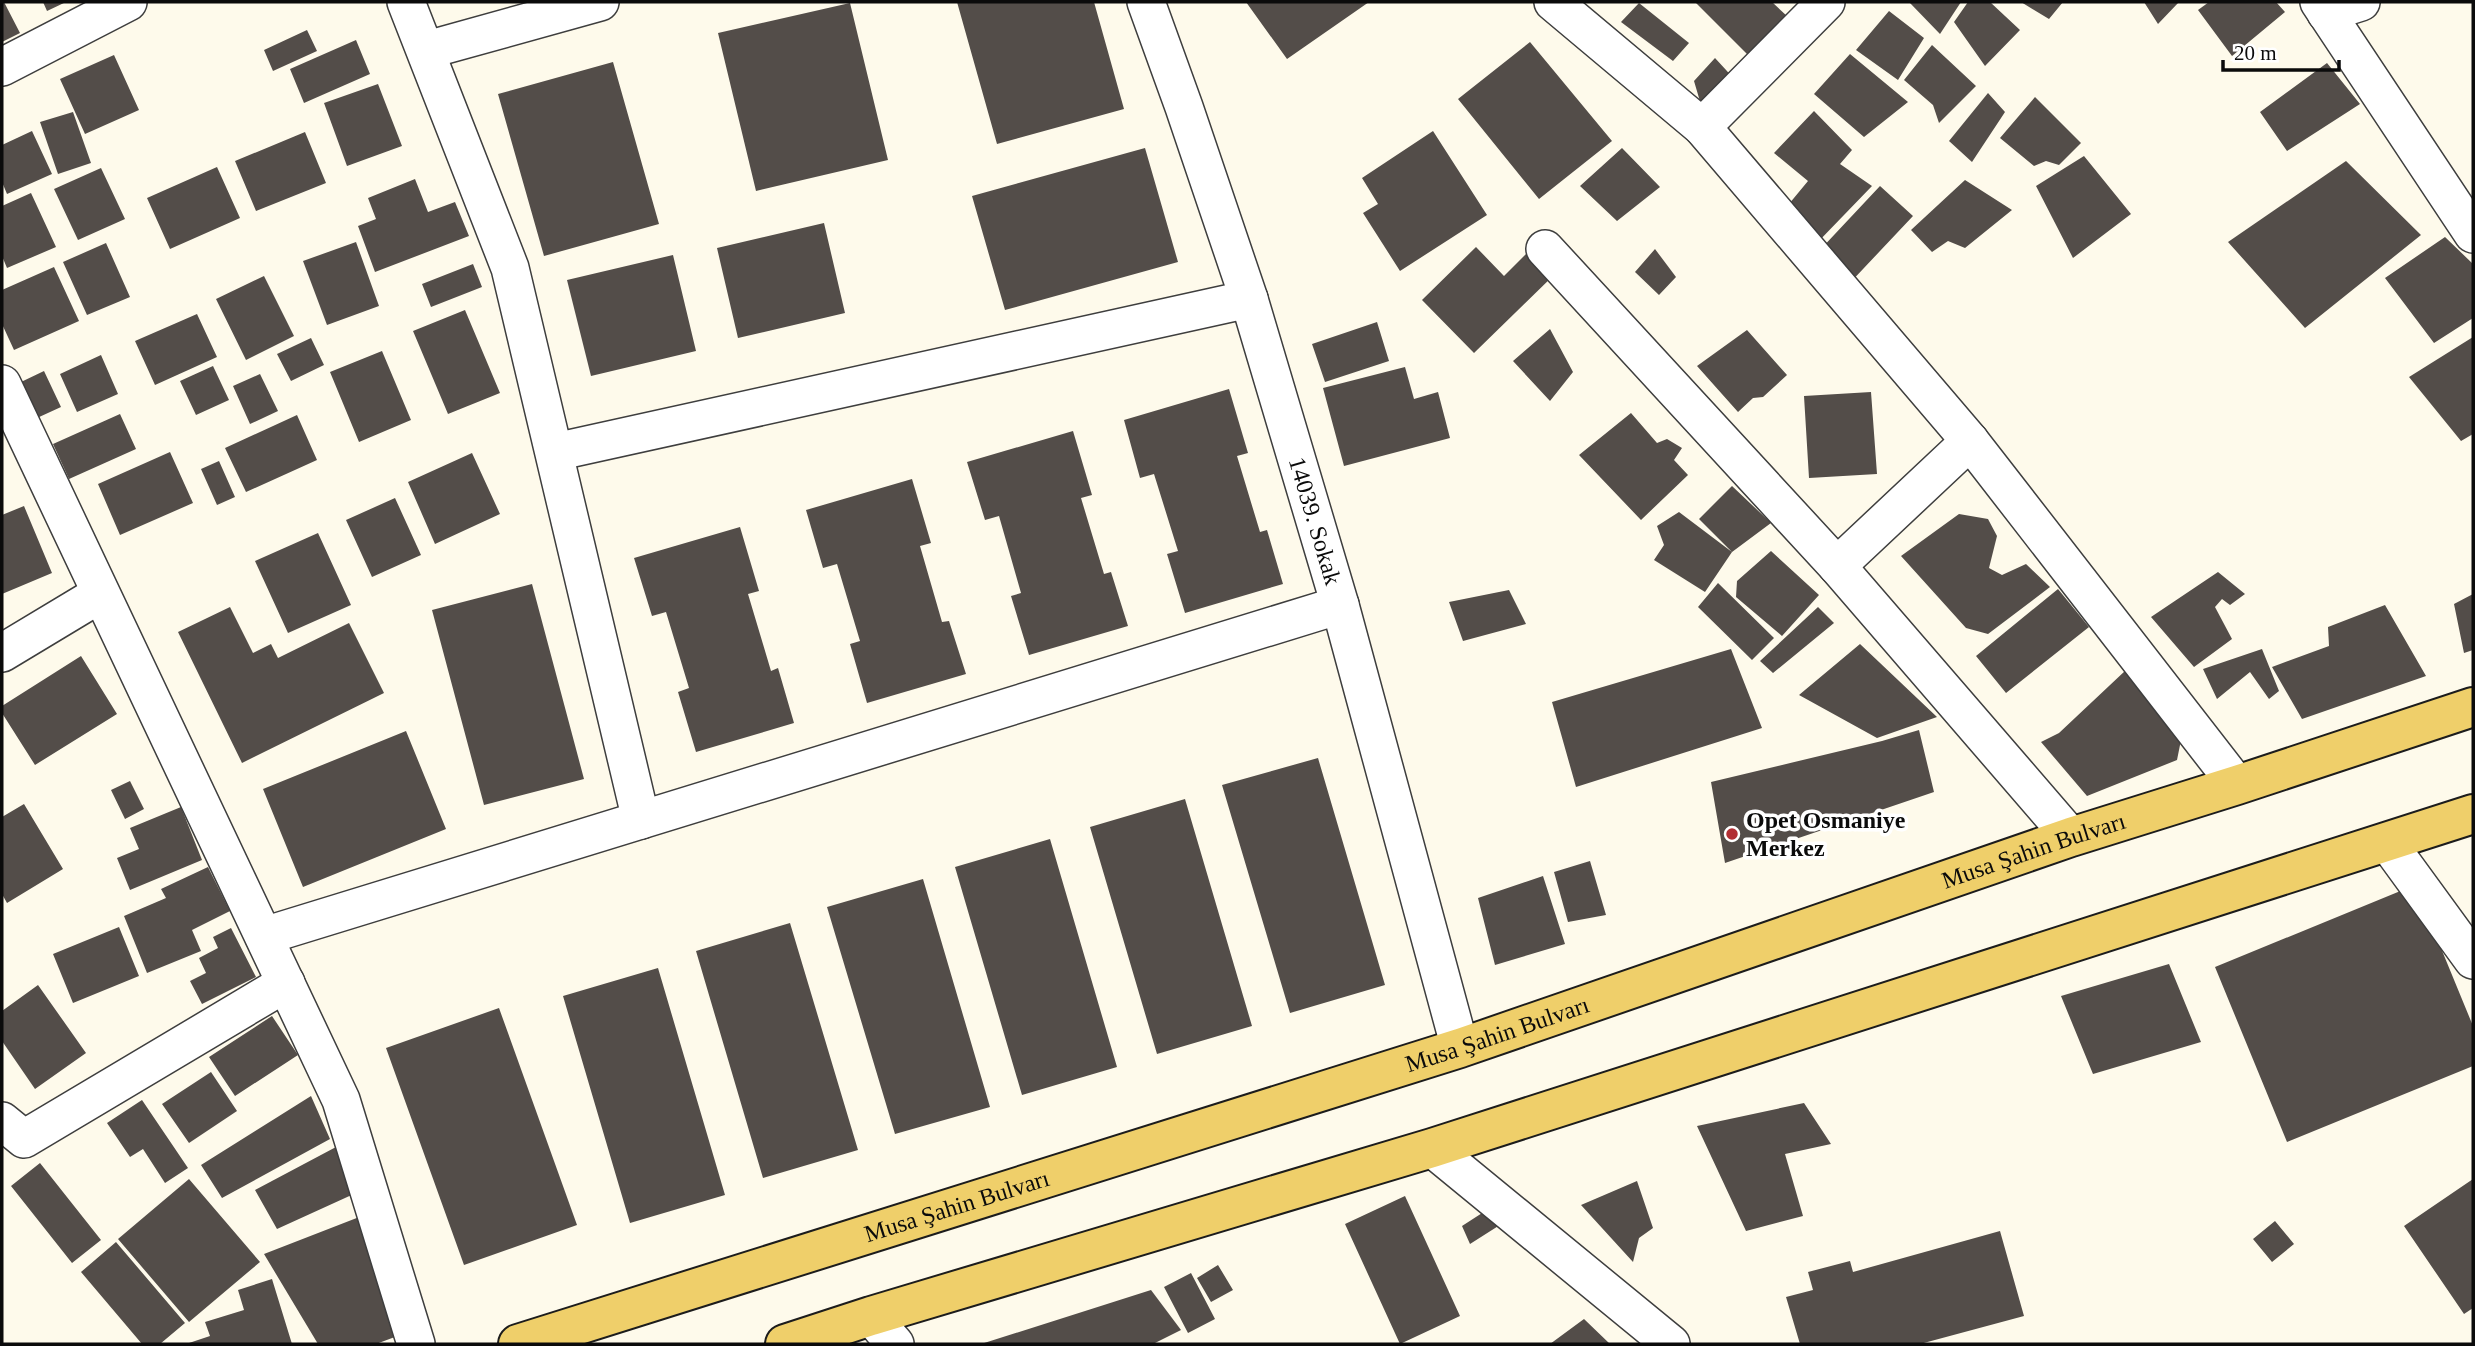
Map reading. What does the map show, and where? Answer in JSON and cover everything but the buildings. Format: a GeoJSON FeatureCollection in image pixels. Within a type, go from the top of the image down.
{"type":"FeatureCollection","features":[{"type":"Feature","properties":{"kind":"main road","name":"Musa Şahin Bulvarı"},"geometry":{"type":"LineString","coordinates":[[518,1344],[1460,1048],[2071,837],[2473,707]]}},
{"type":"Feature","properties":{"kind":"main road"},"geometry":{"type":"LineString","coordinates":[[785,1344],[883,1330],[1432,1148],[2473,814]]}},
{"type":"Feature","properties":{"kind":"street"},"geometry":{"type":"LineString","coordinates":[[2,67],[128,2]]}},
{"type":"Feature","properties":{"kind":"street"},"geometry":{"type":"LineString","coordinates":[[406,2],[510,268],[641,820]]}},
{"type":"Feature","properties":{"kind":"street"},"geometry":{"type":"LineString","coordinates":[[427,50],[600,2]]}},
{"type":"Feature","properties":{"kind":"street","name":"14039. Sokak"},"geometry":{"type":"LineString","coordinates":[[1146,2],[1249,299],[1340,605],[1460,1048]]}},
{"type":"Feature","properties":{"kind":"street"},"geometry":{"type":"LineString","coordinates":[[1553,2],[1702,127],[1969,441],[2238,785]]}},
{"type":"Feature","properties":{"kind":"street"},"geometry":{"type":"LineString","coordinates":[[1702,127],[1826,2]]}},
{"type":"Feature","properties":{"kind":"street"},"geometry":{"type":"LineString","coordinates":[[2361,2],[2322,7],[2473,234]]}},
{"type":"Feature","properties":{"kind":"street"},"geometry":{"type":"LineString","coordinates":[[1545,249],[1837,566],[2071,837]]}},
{"type":"Feature","properties":{"kind":"street"},"geometry":{"type":"LineString","coordinates":[[555,452],[1249,299]]}},
{"type":"Feature","properties":{"kind":"street"},"geometry":{"type":"LineString","coordinates":[[2,384],[341,1100],[415,1344]]}},
{"type":"Feature","properties":{"kind":"street"},"geometry":{"type":"LineString","coordinates":[[1837,566],[1969,441]]}},
{"type":"Feature","properties":{"kind":"street"},"geometry":{"type":"LineString","coordinates":[[2,653],[100,594]]}},
{"type":"Feature","properties":{"kind":"street"},"geometry":{"type":"LineString","coordinates":[[264,936],[1340,605]]}},
{"type":"Feature","properties":{"kind":"street"},"geometry":{"type":"LineString","coordinates":[[2387,842],[2473,960]]}},
{"type":"Feature","properties":{"kind":"street"},"geometry":{"type":"LineString","coordinates":[[2,1121],[24,1139],[286,983]]}},
{"type":"Feature","properties":{"kind":"street"},"geometry":{"type":"LineString","coordinates":[[1432,1148],[1671,1344]]}},
{"type":"Feature","properties":{"kind":"place","name":"Opet Osmaniye Merkez"},"geometry":{"type":"Point","coordinates":[1732,834]}}]}
